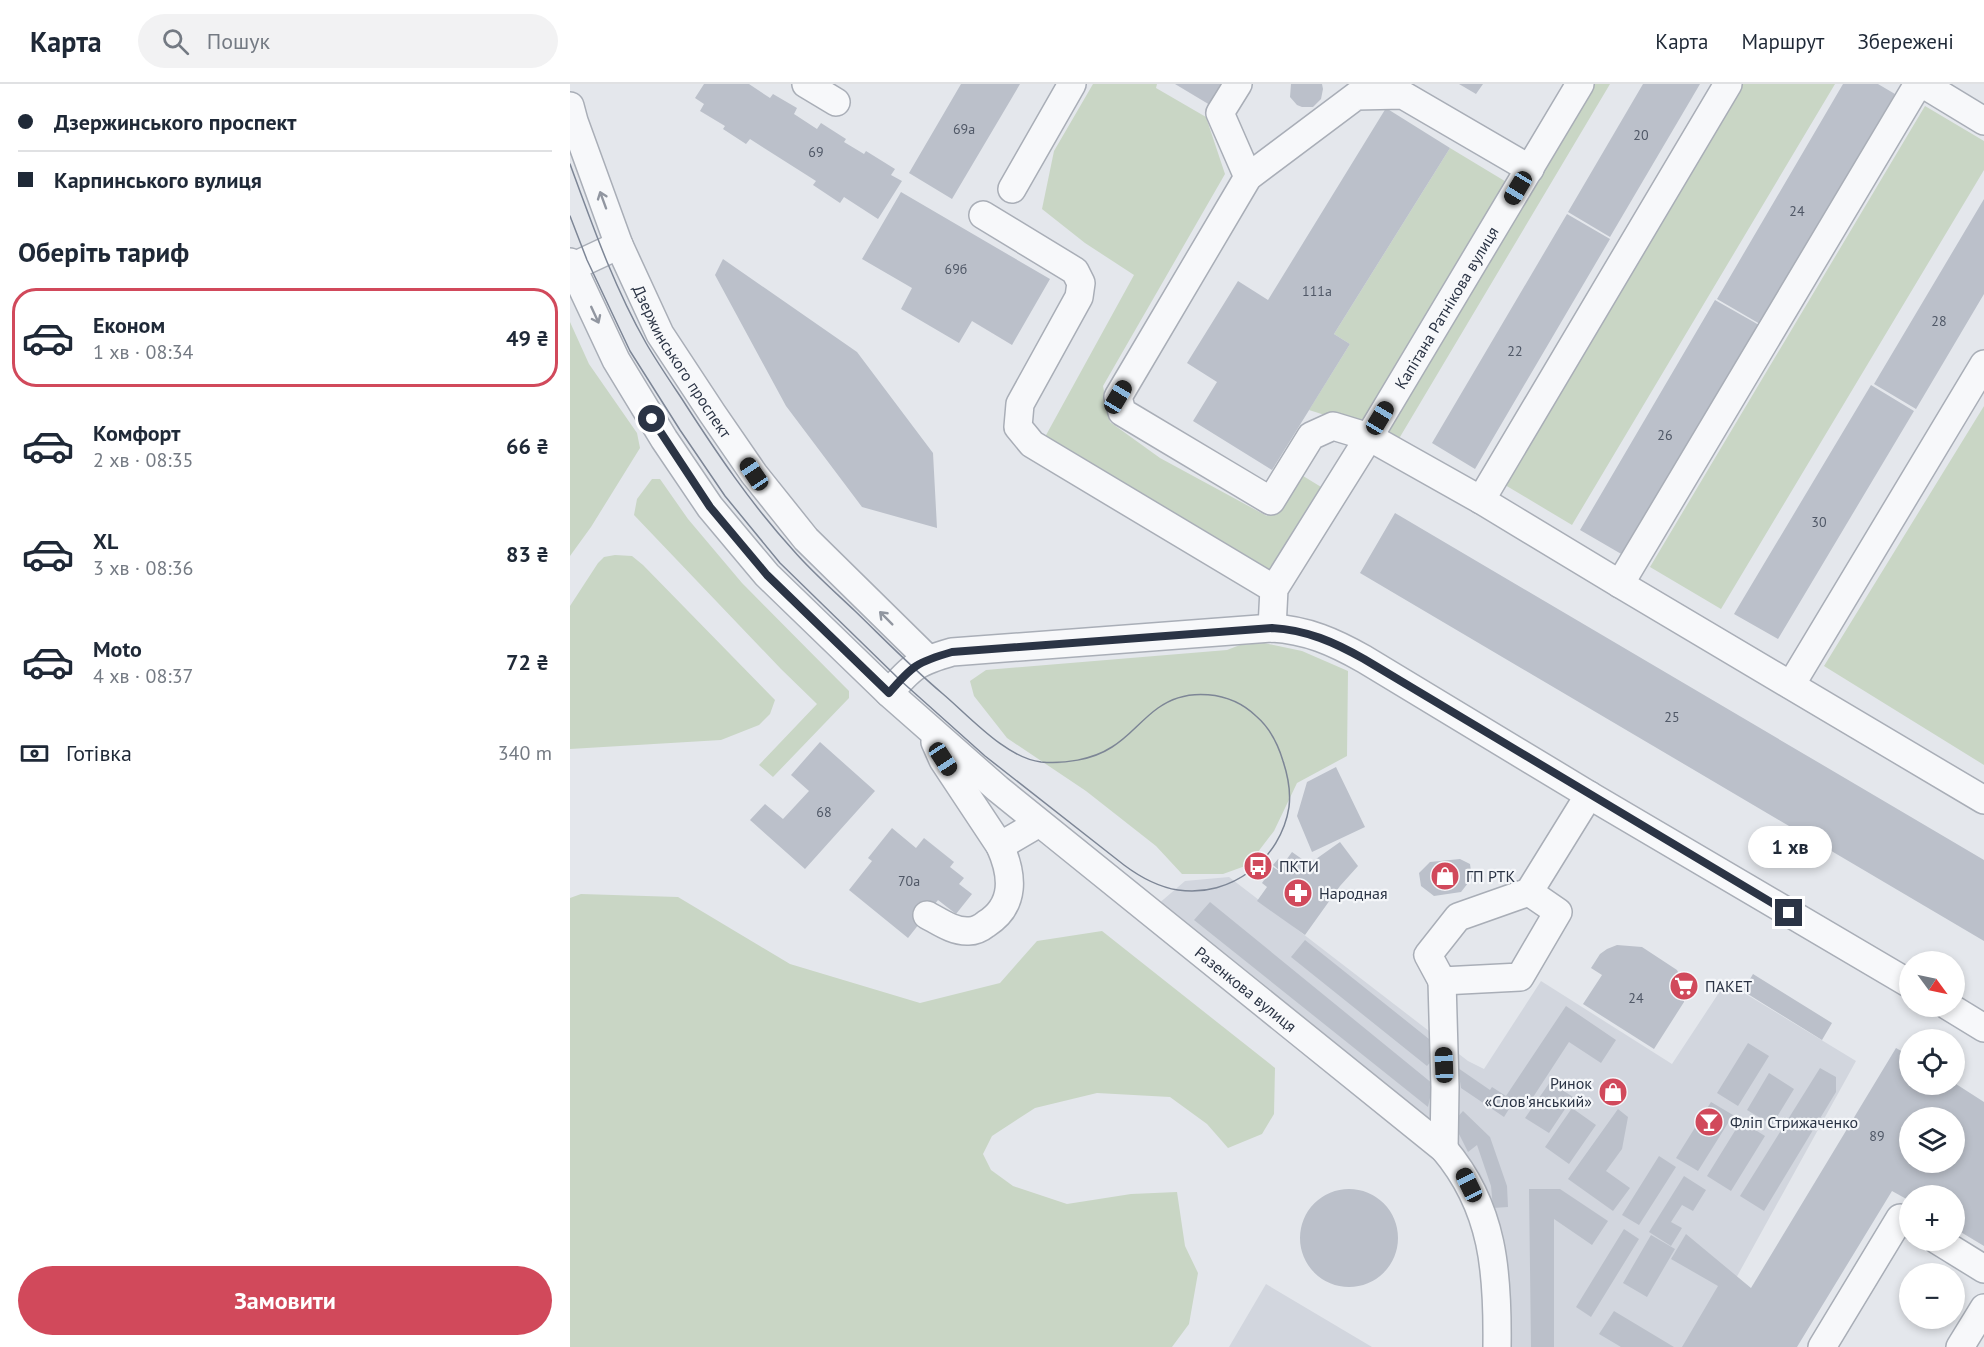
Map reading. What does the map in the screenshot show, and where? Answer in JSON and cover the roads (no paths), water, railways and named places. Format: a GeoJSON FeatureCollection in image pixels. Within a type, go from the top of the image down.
{"type":"FeatureCollection","features":[{"type":"Feature","properties":{"kind":"street"},"geometry":{"type":"LineString","coordinates":[[806,84],[836,102]]}},
{"type":"Feature","properties":{"kind":"street"},"geometry":{"type":"LineString","coordinates":[[1012,189],[1072,84]]}},
{"type":"Feature","properties":{"kind":"street"},"geometry":{"type":"LineString","coordinates":[[1238,84],[1220,114],[1248,177]]}},
{"type":"Feature","properties":{"kind":"street","name":"Капітана Ратнікова вулиця"},"geometry":{"type":"LineString","coordinates":[[1272,628],[1274,589],[1369,437],[1580,84]]}},
{"type":"Feature","properties":{"kind":"street"},"geometry":{"type":"LineString","coordinates":[[1481,500],[1728,84]]}},
{"type":"Feature","properties":{"kind":"street"},"geometry":{"type":"LineString","coordinates":[[1620,585],[1918,84]]}},
{"type":"Feature","properties":{"kind":"street"},"geometry":{"type":"LineString","coordinates":[[1923,84],[1984,121]]}},
{"type":"Feature","properties":{"kind":"street"},"geometry":{"type":"LineString","coordinates":[[1530,169],[1403,95],[1356,96],[1248,177],[1118,397],[1122,412],[1271,501],[1311,436],[1333,426],[1369,437],[1481,500],[1620,585],[1984,800]]}},
{"type":"Feature","properties":{"kind":"street","name":"Дзержинського проспект"},"geometry":{"type":"LineString","coordinates":[[570,106],[619,245],[660,334],[754,474],[806,539],[928,659]]}},
{"type":"Feature","properties":{"kind":"street"},"geometry":{"type":"LineString","coordinates":[[983,215],[1075,271],[1081,283],[1080,297],[1020,404],[1018,427],[1025,436],[1032,444],[1274,589]]}},
{"type":"Feature","properties":{"kind":"street"},"geometry":{"type":"LineString","coordinates":[[619,245],[571,266],[616,360],[664,439],[710,507],[767,575],[889,693],[912,667],[928,659],[952,652],[1272,628],[1293,629],[1314,634],[1337,644],[1899,978]]}},
{"type":"Feature","properties":{"kind":"street"},"geometry":{"type":"LineString","coordinates":[[1791,685],[1984,364]]}},
{"type":"Feature","properties":{"kind":"street","name":"Разенкова вулиця"},"geometry":{"type":"LineString","coordinates":[[889,693],[1039,823],[1444,1149],[1460,1168],[1488,1228],[1497,1308],[1497,1347]]}},
{"type":"Feature","properties":{"kind":"street"},"geometry":{"type":"LineString","coordinates":[[927,915],[952,929],[978,930],[994,919],[1005,906],[1010,883],[1008,863],[943,759],[928,727]]}},
{"type":"Feature","properties":{"kind":"street"},"geometry":{"type":"LineString","coordinates":[[1444,1149],[1442,981],[1428,955],[1458,917],[1529,892],[1589,795]]}},
{"type":"Feature","properties":{"kind":"street"},"geometry":{"type":"LineString","coordinates":[[999,846],[1039,823]]}},
{"type":"Feature","properties":{"kind":"street"},"geometry":{"type":"LineString","coordinates":[[1442,981],[1520,977],[1558,912],[1529,892]]}},
{"type":"Feature","properties":{"kind":"street"},"geometry":{"type":"LineString","coordinates":[[1965,1016],[1984,1028]]}},
{"type":"Feature","properties":{"kind":"street"},"geometry":{"type":"LineString","coordinates":[[1822,1347],[1899,1220]]}},
{"type":"Feature","properties":{"kind":"street"},"geometry":{"type":"LineString","coordinates":[[1955,1251],[1984,1269]]}},
{"type":"Feature","properties":{"kind":"street"},"geometry":{"type":"LineString","coordinates":[[1960,1347],[1984,1308]]}},
{"type":"Feature","properties":{"kind":"tram line"},"geometry":{"type":"LineString","coordinates":[[570,164],[614,278],[650,350],[734,477],[815,574],[976,724],[1001,745],[1028,759],[1059,762],[1096,755],[1118,743],[1158,708],[1182,697],[1195,695],[1221,697],[1246,708],[1261,721],[1273,737],[1289,784],[1289,807],[1284,826],[1276,843],[1264,858],[1250,871],[1217,888],[1198,891],[1178,890],[1150,881],[1124,865],[985,756],[900,680],[780,563],[725,496],[630,351],[587,260],[570,216]]}},
{"type":"Feature","properties":{"kind":"place","name":"ПКТИ"},"geometry":{"type":"Point","coordinates":[1258,866]}},
{"type":"Feature","properties":{"kind":"place","name":"ГП РТК"},"geometry":{"type":"Point","coordinates":[1445,876]}},
{"type":"Feature","properties":{"kind":"place","name":"Народная"},"geometry":{"type":"Point","coordinates":[1298,893]}},
{"type":"Feature","properties":{"kind":"place","name":"ПАКЕТ"},"geometry":{"type":"Point","coordinates":[1684,986]}},
{"type":"Feature","properties":{"kind":"place","name":"Ринок «Слов'янський»"},"geometry":{"type":"Point","coordinates":[1613,1092]}},
{"type":"Feature","properties":{"kind":"place","name":"Фліп Стрижаченко"},"geometry":{"type":"Point","coordinates":[1709,1122]}}]}
